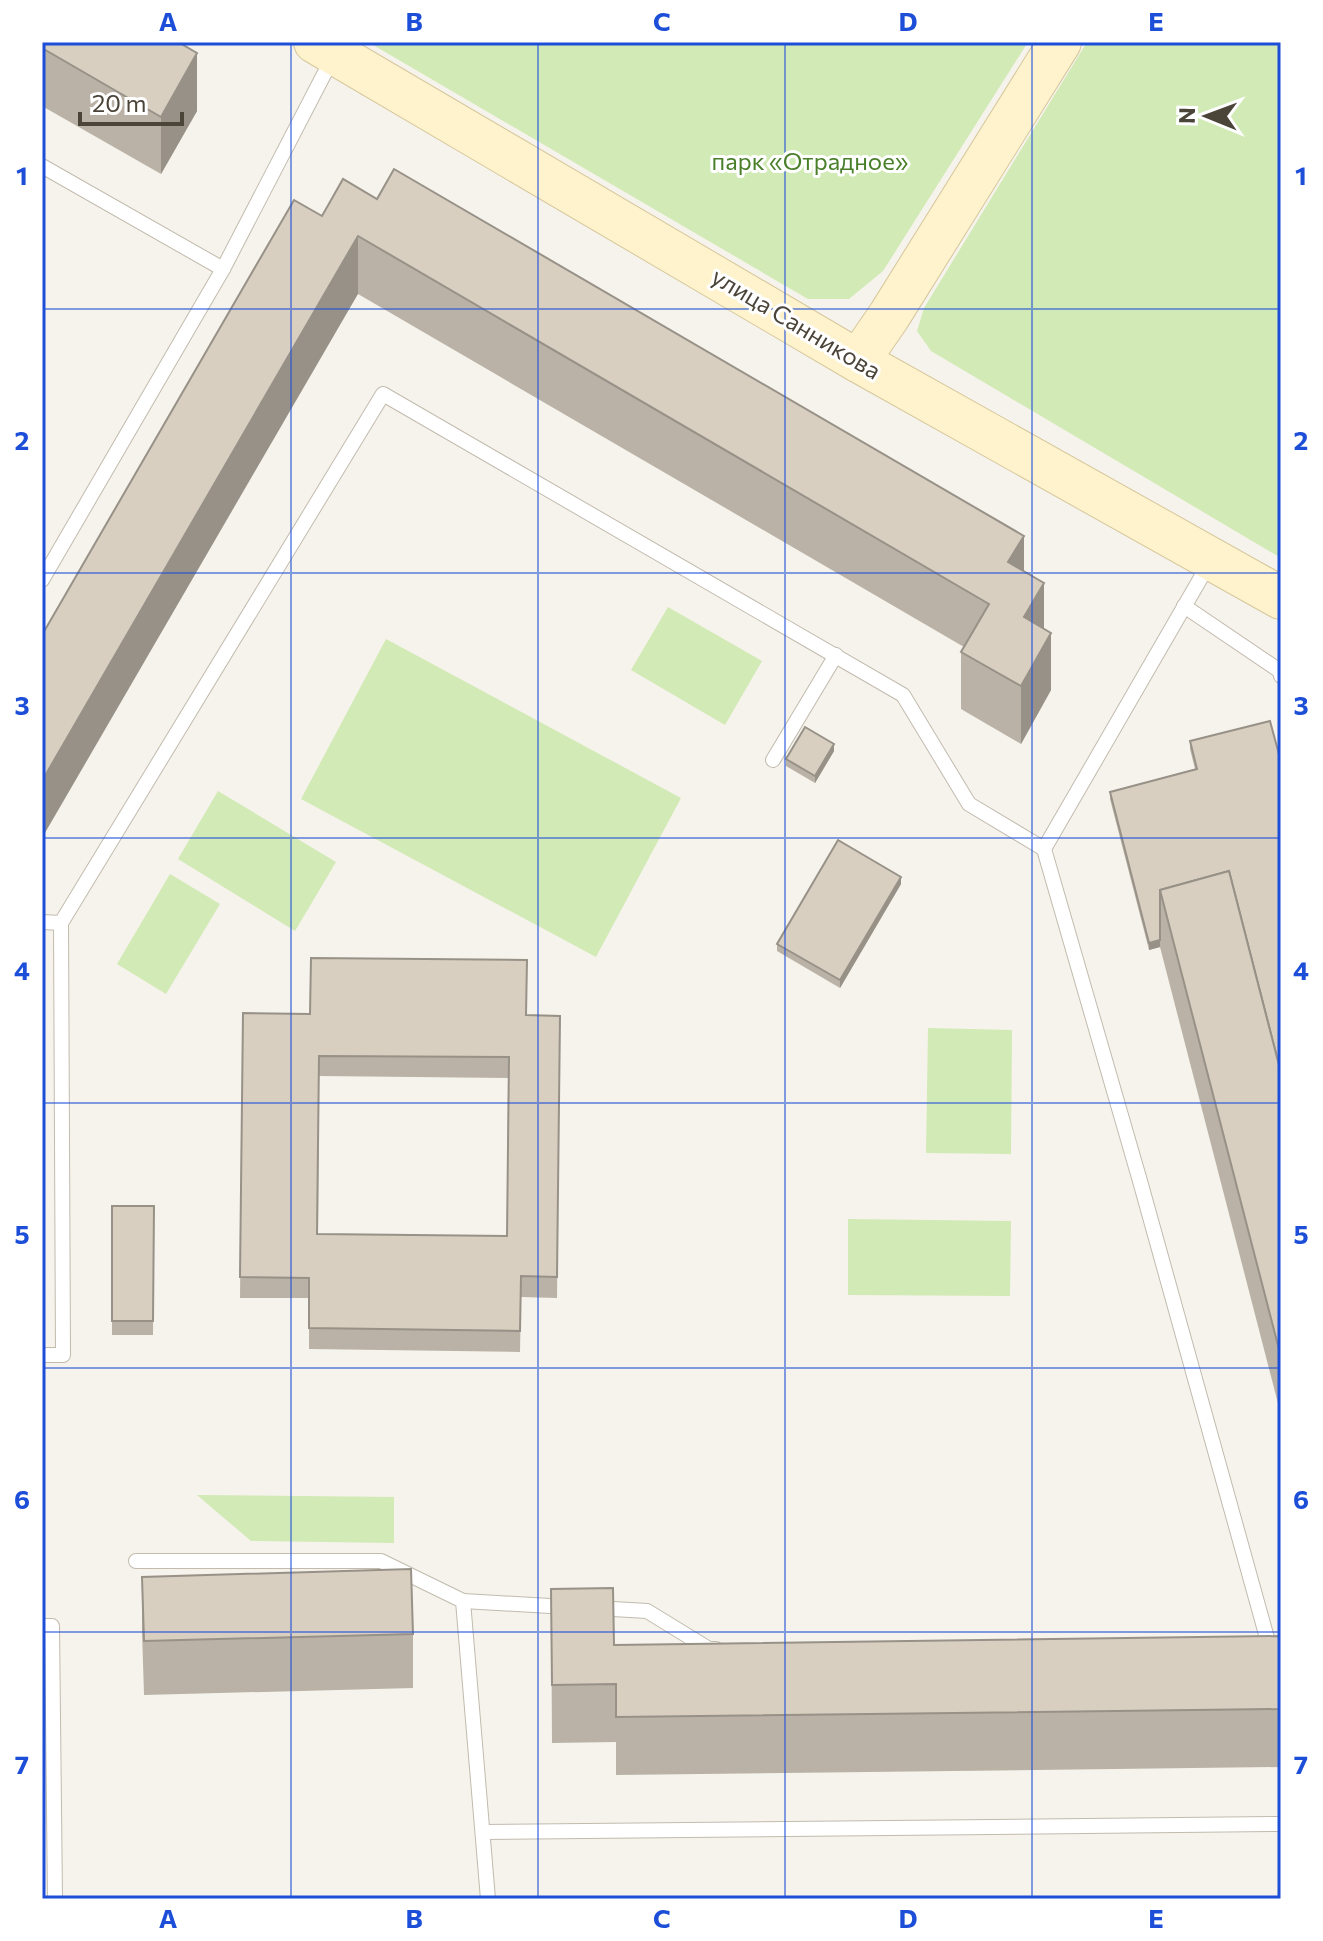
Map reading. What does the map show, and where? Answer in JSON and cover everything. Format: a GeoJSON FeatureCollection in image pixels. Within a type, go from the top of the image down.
{"type":"FeatureCollection","features":[{"type":"Feature","properties":{"kind":"street"},"geometry":{"type":"LineString","coordinates":[[858,361],[1060,42]]}},
{"type":"Feature","properties":{"kind":"street","name":"улица Санникова"},"geometry":{"type":"LineString","coordinates":[[325,48],[858,361],[1281,598]]}},
{"type":"Feature","properties":{"kind":"lane"},"geometry":{"type":"LineString","coordinates":[[42,580],[223,269],[325,48]]}},
{"type":"Feature","properties":{"kind":"lane"},"geometry":{"type":"LineString","coordinates":[[42,166],[223,269]]}},
{"type":"Feature","properties":{"kind":"lane"},"geometry":{"type":"LineString","coordinates":[[42,1355],[63,1355],[61,923],[383,394],[903,695],[969,804],[1044,849],[1275,1647],[1253,1645]]}},
{"type":"Feature","properties":{"kind":"lane"},"geometry":{"type":"LineString","coordinates":[[1044,849],[1212,558]]}},
{"type":"Feature","properties":{"kind":"lane"},"geometry":{"type":"LineString","coordinates":[[1184,606],[1280,671],[1281,676]]}},
{"type":"Feature","properties":{"kind":"lane"},"geometry":{"type":"LineString","coordinates":[[773,760],[836,655]]}},
{"type":"Feature","properties":{"kind":"lane"},"geometry":{"type":"LineString","coordinates":[[42,922],[61,923]]}},
{"type":"Feature","properties":{"kind":"lane"},"geometry":{"type":"LineString","coordinates":[[136,1561],[381,1561],[463,1601],[647,1611],[709,1649],[725,1649]]}},
{"type":"Feature","properties":{"kind":"lane"},"geometry":{"type":"LineString","coordinates":[[463,1601],[488,1899]]}},
{"type":"Feature","properties":{"kind":"lane"},"geometry":{"type":"LineString","coordinates":[[42,1626],[52,1626],[55,1899]]}},
{"type":"Feature","properties":{"kind":"lane"},"geometry":{"type":"LineString","coordinates":[[483,1832],[1281,1824]]}},
{"type":"Feature","properties":{"kind":"green space","name":"парк «Отрадное»"},"geometry":{"type":"Polygon","coordinates":[[[368,42],[1028,42],[883,271],[849,299],[808,299],[368,42]]]}},
{"type":"Feature","properties":{"kind":"green space"},"geometry":{"type":"Polygon","coordinates":[[[1087,42],[1281,42],[1281,558],[931,351],[917,331],[924,308],[1087,42]]]}},
{"type":"Feature","properties":{"kind":"green space"},"geometry":{"type":"Polygon","coordinates":[[[668,607],[762,661],[725,725],[631,670],[668,607]]]}},
{"type":"Feature","properties":{"kind":"green space"},"geometry":{"type":"Polygon","coordinates":[[[386,639],[681,798],[596,957],[301,799],[386,639]]]}},
{"type":"Feature","properties":{"kind":"green space"},"geometry":{"type":"Polygon","coordinates":[[[218,791],[336,862],[295,931],[178,859],[218,791]]]}},
{"type":"Feature","properties":{"kind":"green space"},"geometry":{"type":"Polygon","coordinates":[[[170,874],[220,904],[166,994],[117,964],[170,874]]]}},
{"type":"Feature","properties":{"kind":"green space"},"geometry":{"type":"Polygon","coordinates":[[[928,1028],[1012,1030],[1011,1154],[926,1153],[928,1028]]]}},
{"type":"Feature","properties":{"kind":"green space"},"geometry":{"type":"Polygon","coordinates":[[[848,1219],[1011,1221],[1010,1296],[848,1295],[848,1219]]]}},
{"type":"Feature","properties":{"kind":"green space"},"geometry":{"type":"Polygon","coordinates":[[[197,1495],[394,1497],[394,1543],[251,1541],[197,1495]]]}},
{"type":"Feature","properties":{"kind":"building"},"geometry":{"type":"Polygon","coordinates":[[[42,42],[178,42],[197,53],[161,117],[42,48],[42,42]]]}},
{"type":"Feature","properties":{"kind":"building"},"geometry":{"type":"Polygon","coordinates":[[[394,169],[1024,536],[1008,562],[1044,583],[1024,617],[1051,633],[1021,686],[961,652],[989,604],[358,236],[42,781],[42,635],[294,200],[322,216],[343,179],[377,199],[394,169]]]}},
{"type":"Feature","properties":{"kind":"building"},"geometry":{"type":"Polygon","coordinates":[[[1270,721],[1281,762],[1281,1073],[1229,871],[1160,890],[1160,940],[1149,943],[1110,792],[1197,769],[1190,741],[1270,721]]]}},
{"type":"Feature","properties":{"kind":"building"},"geometry":{"type":"Polygon","coordinates":[[[805,727],[834,744],[815,776],[786,759],[805,727]]]}},
{"type":"Feature","properties":{"kind":"building"},"geometry":{"type":"Polygon","coordinates":[[[838,840],[901,877],[840,980],[777,944],[838,840]]]}},
{"type":"Feature","properties":{"kind":"building"},"geometry":{"type":"Polygon","coordinates":[[[1229,871],[1281,1073],[1281,1357],[1160,890],[1229,871]]]}},
{"type":"Feature","properties":{"kind":"building"},"geometry":{"type":"Polygon","coordinates":[[[311,958],[527,960],[526,1015],[560,1016],[557,1277],[521,1276],[520,1331],[309,1328],[309,1278],[240,1277],[243,1013],[310,1014],[311,958]],[[319,1056],[317,1234],[507,1236],[509,1057],[319,1056]]]}},
{"type":"Feature","properties":{"kind":"building"},"geometry":{"type":"Polygon","coordinates":[[[112,1206],[154,1206],[153,1321],[112,1321],[112,1206]]]}},
{"type":"Feature","properties":{"kind":"building"},"geometry":{"type":"Polygon","coordinates":[[[411,1569],[413,1634],[144,1641],[142,1577],[411,1569]]]}},
{"type":"Feature","properties":{"kind":"building"},"geometry":{"type":"Polygon","coordinates":[[[613,1588],[614,1645],[1281,1636],[1281,1709],[616,1717],[616,1684],[552,1685],[551,1589],[613,1588]]]}}]}
